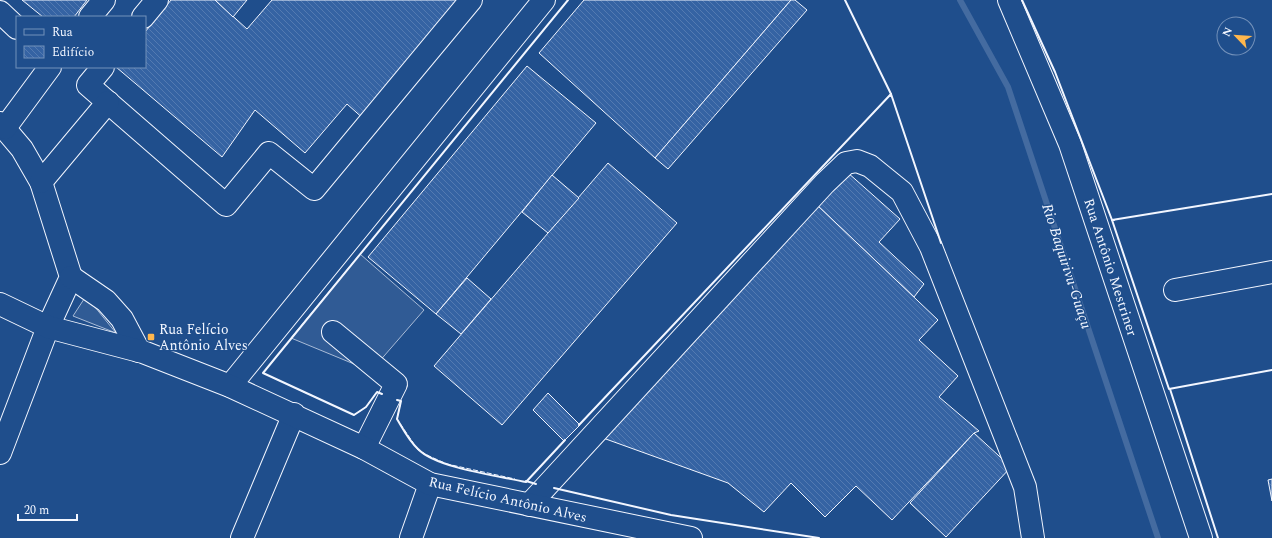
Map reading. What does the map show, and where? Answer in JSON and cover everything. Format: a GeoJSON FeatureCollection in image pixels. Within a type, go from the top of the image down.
{"type":"FeatureCollection","features":[{"type":"Feature","properties":{"kind":"street"},"geometry":{"type":"LineString","coordinates":[[91,16],[104,0]]}},
{"type":"Feature","properties":{"kind":"street"},"geometry":{"type":"LineString","coordinates":[[145,16],[157,0]]}},
{"type":"Feature","properties":{"kind":"street"},"geometry":{"type":"LineString","coordinates":[[102,68],[88,85],[226,206],[269,154],[314,189],[471,0]]}},
{"type":"Feature","properties":{"kind":"street"},"geometry":{"type":"LineString","coordinates":[[230,386],[544,0]]}},
{"type":"Feature","properties":{"kind":"street","name":"Rua Antônio Mestriner"},"geometry":{"type":"LineString","coordinates":[[1009,0],[1070,144],[1200,538]]}},
{"type":"Feature","properties":{"kind":"street"},"geometry":{"type":"LineString","coordinates":[[0,12],[16,27]]}},
{"type":"Feature","properties":{"kind":"street"},"geometry":{"type":"LineString","coordinates":[[49,68],[2,126],[22,148],[41,182],[72,277],[106,301],[122,319],[139,351]]}},
{"type":"Feature","properties":{"kind":"street"},"geometry":{"type":"LineString","coordinates":[[41,182],[108,102]]}},
{"type":"Feature","properties":{"kind":"street"},"geometry":{"type":"LineString","coordinates":[[529,505],[825,183],[846,163],[857,161],[870,166],[902,192],[931,247],[1025,487],[1033,538]]}},
{"type":"Feature","properties":{"kind":"street"},"geometry":{"type":"LineString","coordinates":[[1175,290],[1272,272]]}},
{"type":"Feature","properties":{"kind":"street"},"geometry":{"type":"LineString","coordinates":[[0,453],[48,327],[72,277]]}},
{"type":"Feature","properties":{"kind":"street","name":"Rua Felício Antônio Alves"},"geometry":{"type":"LineString","coordinates":[[0,304],[48,327],[139,351],[230,386],[294,414],[364,448],[430,484],[691,538]]}},
{"type":"Feature","properties":{"kind":"street"},"geometry":{"type":"LineString","coordinates":[[334,332],[396,384],[364,448]]}},
{"type":"Feature","properties":{"kind":"street"},"geometry":{"type":"LineString","coordinates":[[242,538],[294,414]]}},
{"type":"Feature","properties":{"kind":"street"},"geometry":{"type":"LineString","coordinates":[[410,538],[430,484]]}},
{"type":"Feature","properties":{"kind":"shaded area"},"geometry":{"type":"Polygon","coordinates":[[[360,254],[424,310],[371,371],[291,338],[360,254]]]}},
{"type":"Feature","properties":{"kind":"shaded area"},"geometry":{"type":"Polygon","coordinates":[[[86,296],[116,333],[73,316],[86,296]]]}},
{"type":"Feature","properties":{"kind":"building"},"geometry":{"type":"Polygon","coordinates":[[[22,0],[87,0],[75,16],[42,16],[22,0]]]}},
{"type":"Feature","properties":{"kind":"building"},"geometry":{"type":"Polygon","coordinates":[[[171,0],[215,0],[247,29],[272,0],[463,0],[366,121],[347,104],[305,153],[255,110],[222,157],[117,68],[146,68],[146,31],[171,0]]]}},
{"type":"Feature","properties":{"kind":"building"},"geometry":{"type":"Polygon","coordinates":[[[215,0],[247,0],[233,17],[215,0]]]}},
{"type":"Feature","properties":{"kind":"building"},"geometry":{"type":"Polygon","coordinates":[[[584,0],[791,0],[655,158],[539,53],[584,0]]]}},
{"type":"Feature","properties":{"kind":"building"},"geometry":{"type":"Polygon","coordinates":[[[791,0],[795,0],[807,10],[668,169],[655,158],[791,0]]]}},
{"type":"Feature","properties":{"kind":"building"},"geometry":{"type":"Polygon","coordinates":[[[527,66],[596,123],[436,314],[368,257],[527,66]]]}},
{"type":"Feature","properties":{"kind":"building"},"geometry":{"type":"Polygon","coordinates":[[[608,163],[677,223],[502,425],[434,366],[608,163]]]}},
{"type":"Feature","properties":{"kind":"building"},"geometry":{"type":"Polygon","coordinates":[[[847,172],[900,219],[879,242],[924,284],[914,297],[817,205],[847,172]]]}},
{"type":"Feature","properties":{"kind":"building"},"geometry":{"type":"Polygon","coordinates":[[[552,175],[579,198],[548,233],[522,212],[552,175]]]}},
{"type":"Feature","properties":{"kind":"building"},"geometry":{"type":"Polygon","coordinates":[[[817,205],[938,320],[919,340],[958,376],[939,397],[979,431],[974,433],[892,520],[856,486],[825,517],[791,483],[764,512],[728,483],[603,438],[817,205]]]}},
{"type":"Feature","properties":{"kind":"building"},"geometry":{"type":"Polygon","coordinates":[[[467,278],[491,299],[461,334],[436,314],[467,278]]]}},
{"type":"Feature","properties":{"kind":"building"},"geometry":{"type":"Polygon","coordinates":[[[548,393],[580,425],[564,441],[533,410],[548,393]]]}},
{"type":"Feature","properties":{"kind":"building"},"geometry":{"type":"Polygon","coordinates":[[[974,433],[1011,467],[946,537],[910,503],[974,433]]]}},
{"type":"Feature","properties":{"kind":"building"},"geometry":{"type":"Polygon","coordinates":[[[1272,479],[1272,501],[1268,480],[1272,479]]]}},
{"type":"Feature","properties":{"kind":"waterway","name":"Rio Baquirivu-Guaçu"},"geometry":{"type":"LineString","coordinates":[[960,0],[1008,87],[1158,538]]}},
{"type":"Feature","properties":{"kind":"fence"},"geometry":{"type":"LineString","coordinates":[[263,373],[354,415],[366,407],[377,392],[382,394]]}},
{"type":"Feature","properties":{"kind":"fence"},"geometry":{"type":"LineString","coordinates":[[397,400],[401,401],[397,419],[418,450],[447,464],[515,479]]}},
{"type":"Feature","properties":{"kind":"wall"},"geometry":{"type":"LineString","coordinates":[[382,394],[377,392],[366,407],[354,415],[263,373],[568,0]]}},
{"type":"Feature","properties":{"kind":"wall"},"geometry":{"type":"LineString","coordinates":[[579,425],[891,94],[845,0]]}},
{"type":"Feature","properties":{"kind":"wall"},"geometry":{"type":"LineString","coordinates":[[1022,0],[1055,72],[1112,220],[1114,220]]}},
{"type":"Feature","properties":{"kind":"wall"},"geometry":{"type":"LineString","coordinates":[[890,96],[891,94],[941,243]]}},
{"type":"Feature","properties":{"kind":"wall"},"geometry":{"type":"LineString","coordinates":[[1272,194],[1112,220],[1169,389],[1272,370]]}},
{"type":"Feature","properties":{"kind":"wall"},"geometry":{"type":"LineString","coordinates":[[1170,389],[1218,538]]}},
{"type":"Feature","properties":{"kind":"wall"},"geometry":{"type":"LineString","coordinates":[[397,400],[401,401],[397,419],[406,435],[418,449],[427,456],[439,461],[469,470],[526,482],[565,440]]}},
{"type":"Feature","properties":{"kind":"wall"},"geometry":{"type":"LineString","coordinates":[[526,481],[536,484]]}},
{"type":"Feature","properties":{"kind":"wall"},"geometry":{"type":"LineString","coordinates":[[554,488],[671,515],[819,538]]}},
{"type":"Feature","properties":{"kind":"place","name":"Rua Felício Antônio Alves"},"geometry":{"type":"Point","coordinates":[151,337]}}]}
